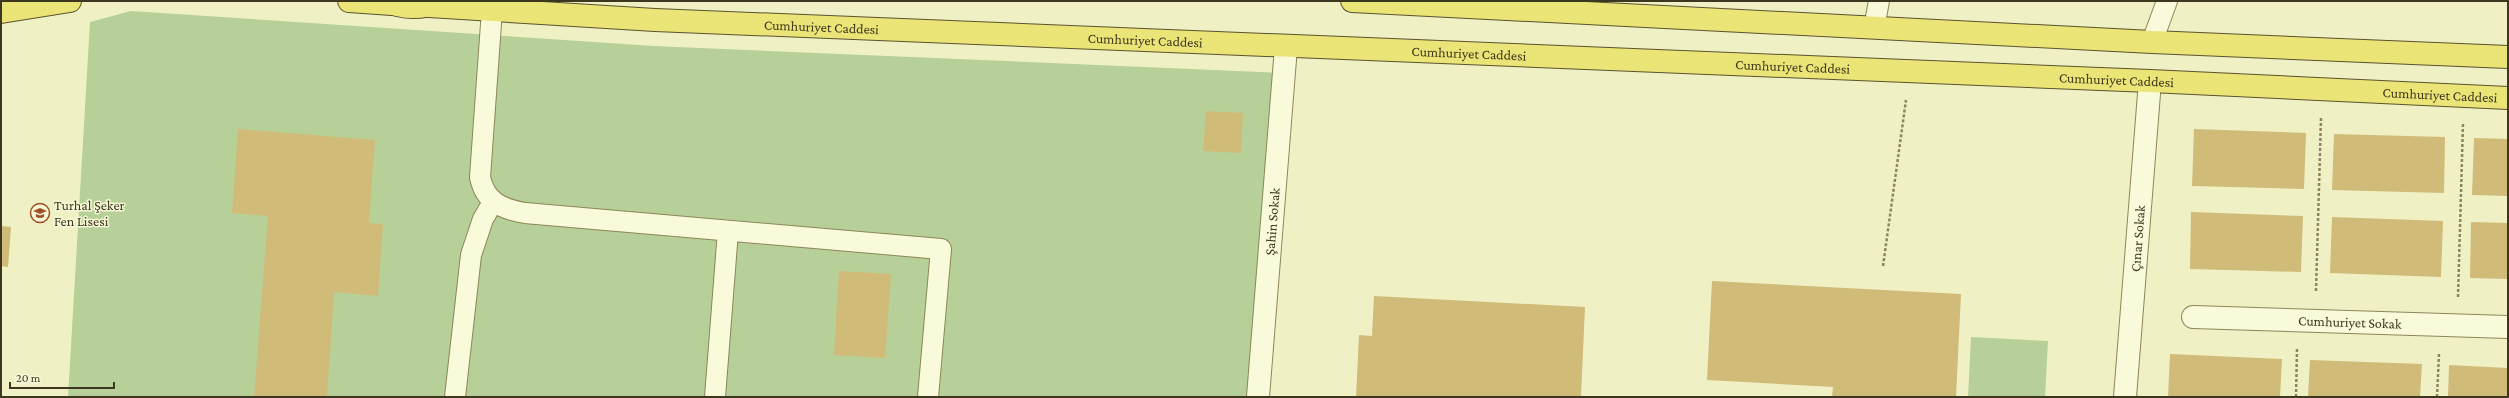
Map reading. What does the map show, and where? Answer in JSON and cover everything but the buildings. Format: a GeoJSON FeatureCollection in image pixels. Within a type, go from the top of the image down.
{"type":"FeatureCollection","features":[{"type":"Feature","properties":{"kind":"highway"},"geometry":{"type":"LineString","coordinates":[[1,12],[70,1]]}},
{"type":"Feature","properties":{"kind":"highway","name":"Cumhuriyet Caddesi"},"geometry":{"type":"LineString","coordinates":[[349,1],[389,2],[411,7],[436,4],[492,10],[655,20],[1286,47],[2150,81],[2508,98]]}},
{"type":"Feature","properties":{"kind":"highway"},"geometry":{"type":"LineString","coordinates":[[1352,1],[2152,42],[2508,57]]}},
{"type":"Feature","properties":{"kind":"street","name":"Şahin Sokak"},"geometry":{"type":"LineString","coordinates":[[1258,397],[1286,47]]}},
{"type":"Feature","properties":{"kind":"street","name":"Çınar Sokak"},"geometry":{"type":"LineString","coordinates":[[2125,397],[2150,81]]}},
{"type":"Feature","properties":{"kind":"street","name":"Cumhuriyet Sokak"},"geometry":{"type":"LineString","coordinates":[[2193,317],[2508,327]]}},
{"type":"Feature","properties":{"kind":"lane"},"geometry":{"type":"LineString","coordinates":[[1874,28],[1878,1]]}},
{"type":"Feature","properties":{"kind":"lane"},"geometry":{"type":"LineString","coordinates":[[2152,42],[2167,1]]}},
{"type":"Feature","properties":{"kind":"lane"},"geometry":{"type":"LineString","coordinates":[[492,10],[480,177],[485,193],[493,202],[504,209],[525,213],[941,249],[928,397]]}},
{"type":"Feature","properties":{"kind":"lane"},"geometry":{"type":"LineString","coordinates":[[455,397],[471,255],[483,219],[493,202]]}},
{"type":"Feature","properties":{"kind":"lane"},"geometry":{"type":"LineString","coordinates":[[715,397],[728,231]]}},
{"type":"Feature","properties":{"kind":"path"},"geometry":{"type":"LineString","coordinates":[[1883,266],[1906,97]]}},
{"type":"Feature","properties":{"kind":"path"},"geometry":{"type":"LineString","coordinates":[[2296,397],[2307,321],[2321,115]]}},
{"type":"Feature","properties":{"kind":"path"},"geometry":{"type":"LineString","coordinates":[[2437,397],[2449,325],[2463,122]]}},
{"type":"Feature","properties":{"kind":"green space"},"geometry":{"type":"Polygon","coordinates":[[[131,11],[654,46],[1284,73],[1258,397],[68,397],[90,22],[131,11]]]}},
{"type":"Feature","properties":{"kind":"green space"},"geometry":{"type":"Polygon","coordinates":[[[1971,337],[2048,341],[2045,397],[1968,397],[1971,337]]]}},
{"type":"Feature","properties":{"kind":"place","name":"Turhal Şeker Fen Lisesi"},"geometry":{"type":"Point","coordinates":[40,213]}}]}
